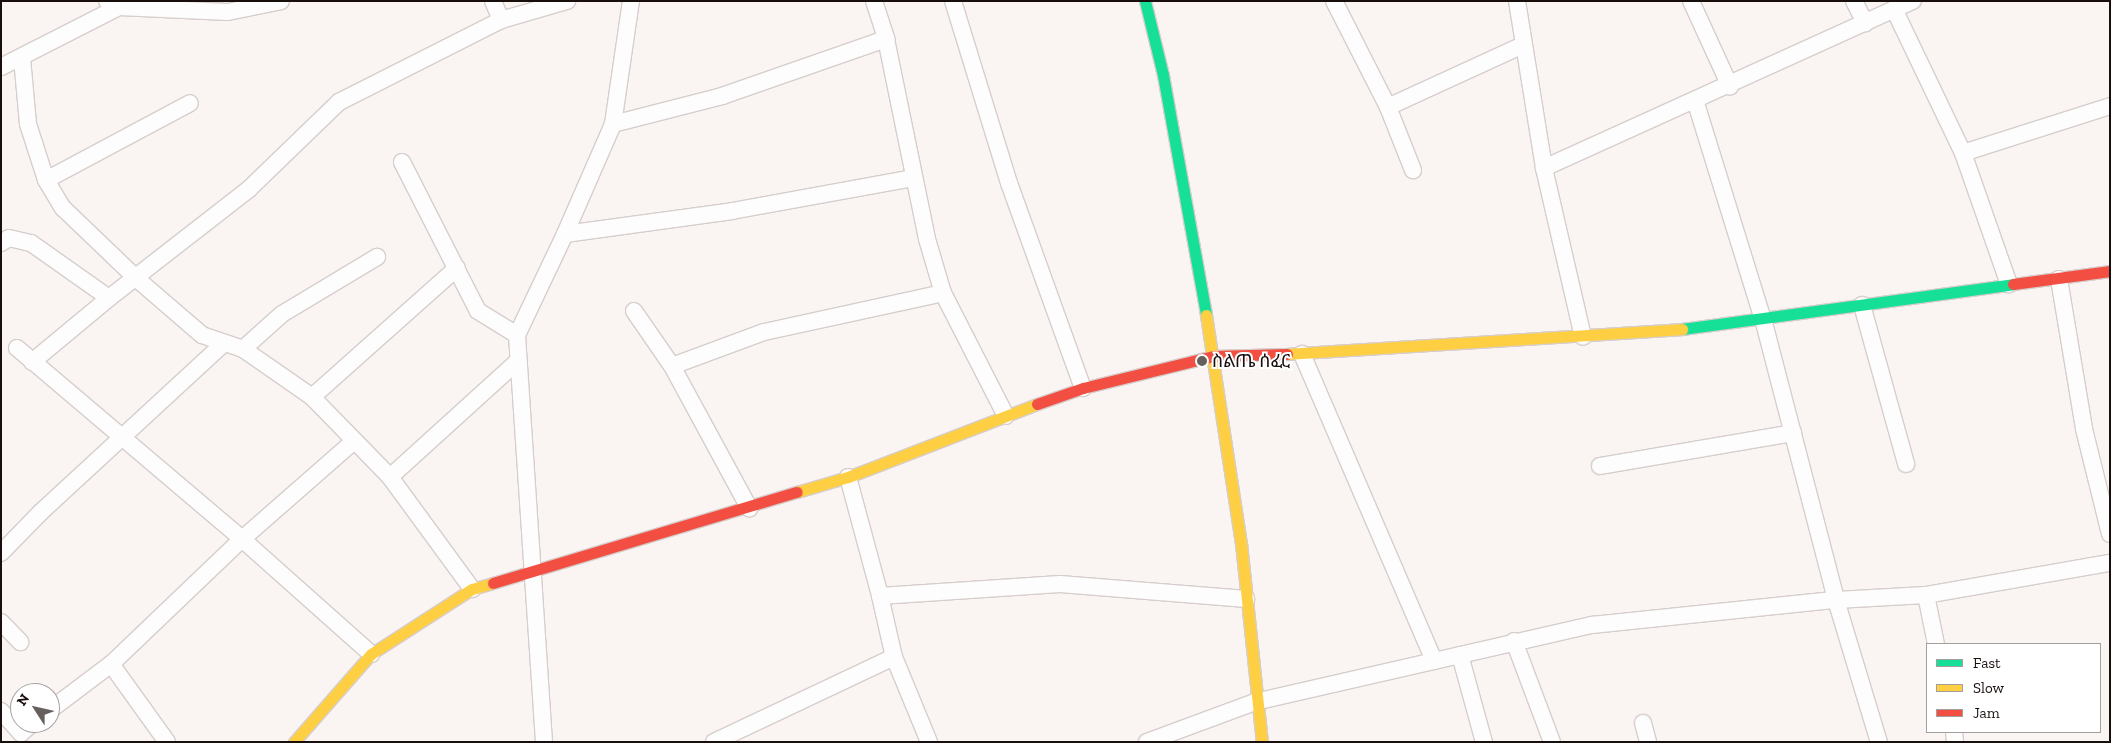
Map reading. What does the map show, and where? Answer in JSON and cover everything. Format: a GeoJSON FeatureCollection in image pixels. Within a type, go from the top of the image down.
{"type":"FeatureCollection","features":[{"type":"Feature","properties":{"kind":"street"},"geometry":{"type":"LineString","coordinates":[[1,67],[22,58],[113,4],[172,5],[228,12],[281,1]]}},
{"type":"Feature","properties":{"kind":"street"},"geometry":{"type":"LineString","coordinates":[[493,1],[501,20]]}},
{"type":"Feature","properties":{"kind":"street"},"geometry":{"type":"LineString","coordinates":[[32,362],[109,298],[137,279],[249,189],[339,102],[501,20],[566,1]]}},
{"type":"Feature","properties":{"kind":"street"},"geometry":{"type":"LineString","coordinates":[[544,742],[517,335],[565,234],[613,124],[631,1]]}},
{"type":"Feature","properties":{"kind":"street"},"geometry":{"type":"LineString","coordinates":[[874,1],[886,40],[914,178],[943,292],[1006,416]]}},
{"type":"Feature","properties":{"kind":"street"},"geometry":{"type":"LineString","coordinates":[[953,1],[1009,183],[1083,388]]}},
{"type":"Feature","properties":{"kind":"street"},"geometry":{"type":"LineString","coordinates":[[1145,1],[1163,75],[1213,356],[1241,543],[1255,702],[1262,742]]}},
{"type":"Feature","properties":{"kind":"street"},"geometry":{"type":"LineString","coordinates":[[1334,1],[1388,107],[1413,170]]}},
{"type":"Feature","properties":{"kind":"street"},"geometry":{"type":"LineString","coordinates":[[1517,1],[1544,168],[1583,337]]}},
{"type":"Feature","properties":{"kind":"street"},"geometry":{"type":"LineString","coordinates":[[1691,1],[1730,86]]}},
{"type":"Feature","properties":{"kind":"street"},"geometry":{"type":"LineString","coordinates":[[1854,1],[1864,23]]}},
{"type":"Feature","properties":{"kind":"street"},"geometry":{"type":"LineString","coordinates":[[1544,168],[1730,86],[1914,1]]}},
{"type":"Feature","properties":{"kind":"street"},"geometry":{"type":"LineString","coordinates":[[1894,9],[1963,153],[2009,284]]}},
{"type":"Feature","properties":{"kind":"street"},"geometry":{"type":"LineString","coordinates":[[613,124],[722,96],[886,40]]}},
{"type":"Feature","properties":{"kind":"street"},"geometry":{"type":"LineString","coordinates":[[1388,107],[1523,45]]}},
{"type":"Feature","properties":{"kind":"street"},"geometry":{"type":"LineString","coordinates":[[22,58],[28,124],[46,180],[63,208],[137,279],[202,335],[223,344],[243,349],[312,398],[390,477],[472,589]]}},
{"type":"Feature","properties":{"kind":"street"},"geometry":{"type":"LineString","coordinates":[[1695,100],[1763,319],[1836,600],[1879,742]]}},
{"type":"Feature","properties":{"kind":"street"},"geometry":{"type":"LineString","coordinates":[[46,180],[190,103]]}},
{"type":"Feature","properties":{"kind":"street"},"geometry":{"type":"LineString","coordinates":[[1963,153],[2110,106]]}},
{"type":"Feature","properties":{"kind":"street"},"geometry":{"type":"LineString","coordinates":[[402,162],[478,311],[517,335]]}},
{"type":"Feature","properties":{"kind":"street"},"geometry":{"type":"LineString","coordinates":[[565,234],[732,211],[914,178]]}},
{"type":"Feature","properties":{"kind":"street"},"geometry":{"type":"LineString","coordinates":[[1,243],[8,238],[31,243],[109,298]]}},
{"type":"Feature","properties":{"kind":"street"},"geometry":{"type":"LineString","coordinates":[[243,349],[282,314],[378,257]]}},
{"type":"Feature","properties":{"kind":"street"},"geometry":{"type":"LineString","coordinates":[[312,398],[457,268]]}},
{"type":"Feature","properties":{"kind":"street"},"geometry":{"type":"LineString","coordinates":[[294,742],[371,654],[472,589],[848,477],[1083,388],[1213,356],[1302,354],[1583,337],[1763,319],[2110,271]]}},
{"type":"Feature","properties":{"kind":"street"},"geometry":{"type":"LineString","coordinates":[[2059,279],[2084,429],[2110,534]]}},
{"type":"Feature","properties":{"kind":"street"},"geometry":{"type":"LineString","coordinates":[[672,366],[764,332],[943,292]]}},
{"type":"Feature","properties":{"kind":"street"},"geometry":{"type":"LineString","coordinates":[[1862,305],[1906,464]]}},
{"type":"Feature","properties":{"kind":"street"},"geometry":{"type":"LineString","coordinates":[[634,311],[672,366],[749,508]]}},
{"type":"Feature","properties":{"kind":"street"},"geometry":{"type":"LineString","coordinates":[[1,553],[223,344]]}},
{"type":"Feature","properties":{"kind":"street"},"geometry":{"type":"LineString","coordinates":[[17,348],[120,439],[242,539],[371,654]]}},
{"type":"Feature","properties":{"kind":"street"},"geometry":{"type":"LineString","coordinates":[[1302,354],[1434,661]]}},
{"type":"Feature","properties":{"kind":"street"},"geometry":{"type":"LineString","coordinates":[[390,477],[518,361]]}},
{"type":"Feature","properties":{"kind":"street"},"geometry":{"type":"LineString","coordinates":[[1600,466],[1793,433]]}},
{"type":"Feature","properties":{"kind":"street"},"geometry":{"type":"LineString","coordinates":[[60,702],[111,664],[242,539],[354,441]]}},
{"type":"Feature","properties":{"kind":"street"},"geometry":{"type":"LineString","coordinates":[[848,477],[880,596],[894,657],[929,742]]}},
{"type":"Feature","properties":{"kind":"street"},"geometry":{"type":"LineString","coordinates":[[1147,742],[1255,702],[1514,641],[1592,625],[1836,600],[1926,594],[2110,562]]}},
{"type":"Feature","properties":{"kind":"street"},"geometry":{"type":"LineString","coordinates":[[880,596],[1060,584],[1246,599]]}},
{"type":"Feature","properties":{"kind":"street"},"geometry":{"type":"LineString","coordinates":[[1926,594],[1936,643]]}},
{"type":"Feature","properties":{"kind":"street"},"geometry":{"type":"LineString","coordinates":[[1,622],[20,642]]}},
{"type":"Feature","properties":{"kind":"street"},"geometry":{"type":"LineString","coordinates":[[1514,641],[1552,742]]}},
{"type":"Feature","properties":{"kind":"street"},"geometry":{"type":"LineString","coordinates":[[1460,655],[1484,742]]}},
{"type":"Feature","properties":{"kind":"street"},"geometry":{"type":"LineString","coordinates":[[714,742],[894,657]]}},
{"type":"Feature","properties":{"kind":"street"},"geometry":{"type":"LineString","coordinates":[[111,664],[167,742]]}},
{"type":"Feature","properties":{"kind":"street"},"geometry":{"type":"LineString","coordinates":[[1643,723],[1648,742]]}},
{"type":"Feature","properties":{"kind":"traffic: fast"},"geometry":{"type":"LineString","coordinates":[[1145,1],[1163,75],[1206,315]]}},
{"type":"Feature","properties":{"kind":"traffic: fast"},"geometry":{"type":"LineString","coordinates":[[1682,329],[2013,284]]}},
{"type":"Feature","properties":{"kind":"traffic: slow"},"geometry":{"type":"LineString","coordinates":[[1206,315],[1241,543],[1262,742]]}},
{"type":"Feature","properties":{"kind":"traffic: slow"},"geometry":{"type":"LineString","coordinates":[[1287,354],[1682,329]]}},
{"type":"Feature","properties":{"kind":"traffic: slow"},"geometry":{"type":"LineString","coordinates":[[797,492],[848,477],[1037,404]]}},
{"type":"Feature","properties":{"kind":"traffic: slow"},"geometry":{"type":"LineString","coordinates":[[294,742],[371,654],[472,589],[493,583]]}},
{"type":"Feature","properties":{"kind":"traffic: jam"},"geometry":{"type":"LineString","coordinates":[[2013,284],[2110,271]]}},
{"type":"Feature","properties":{"kind":"traffic: jam"},"geometry":{"type":"LineString","coordinates":[[1037,404],[1083,388],[1213,356],[1287,354]]}},
{"type":"Feature","properties":{"kind":"traffic: jam"},"geometry":{"type":"LineString","coordinates":[[493,583],[797,492]]}},
{"type":"Feature","properties":{"kind":"place","name":"ስልጤ ሰፈር"},"geometry":{"type":"Point","coordinates":[1202,361]}}]}
